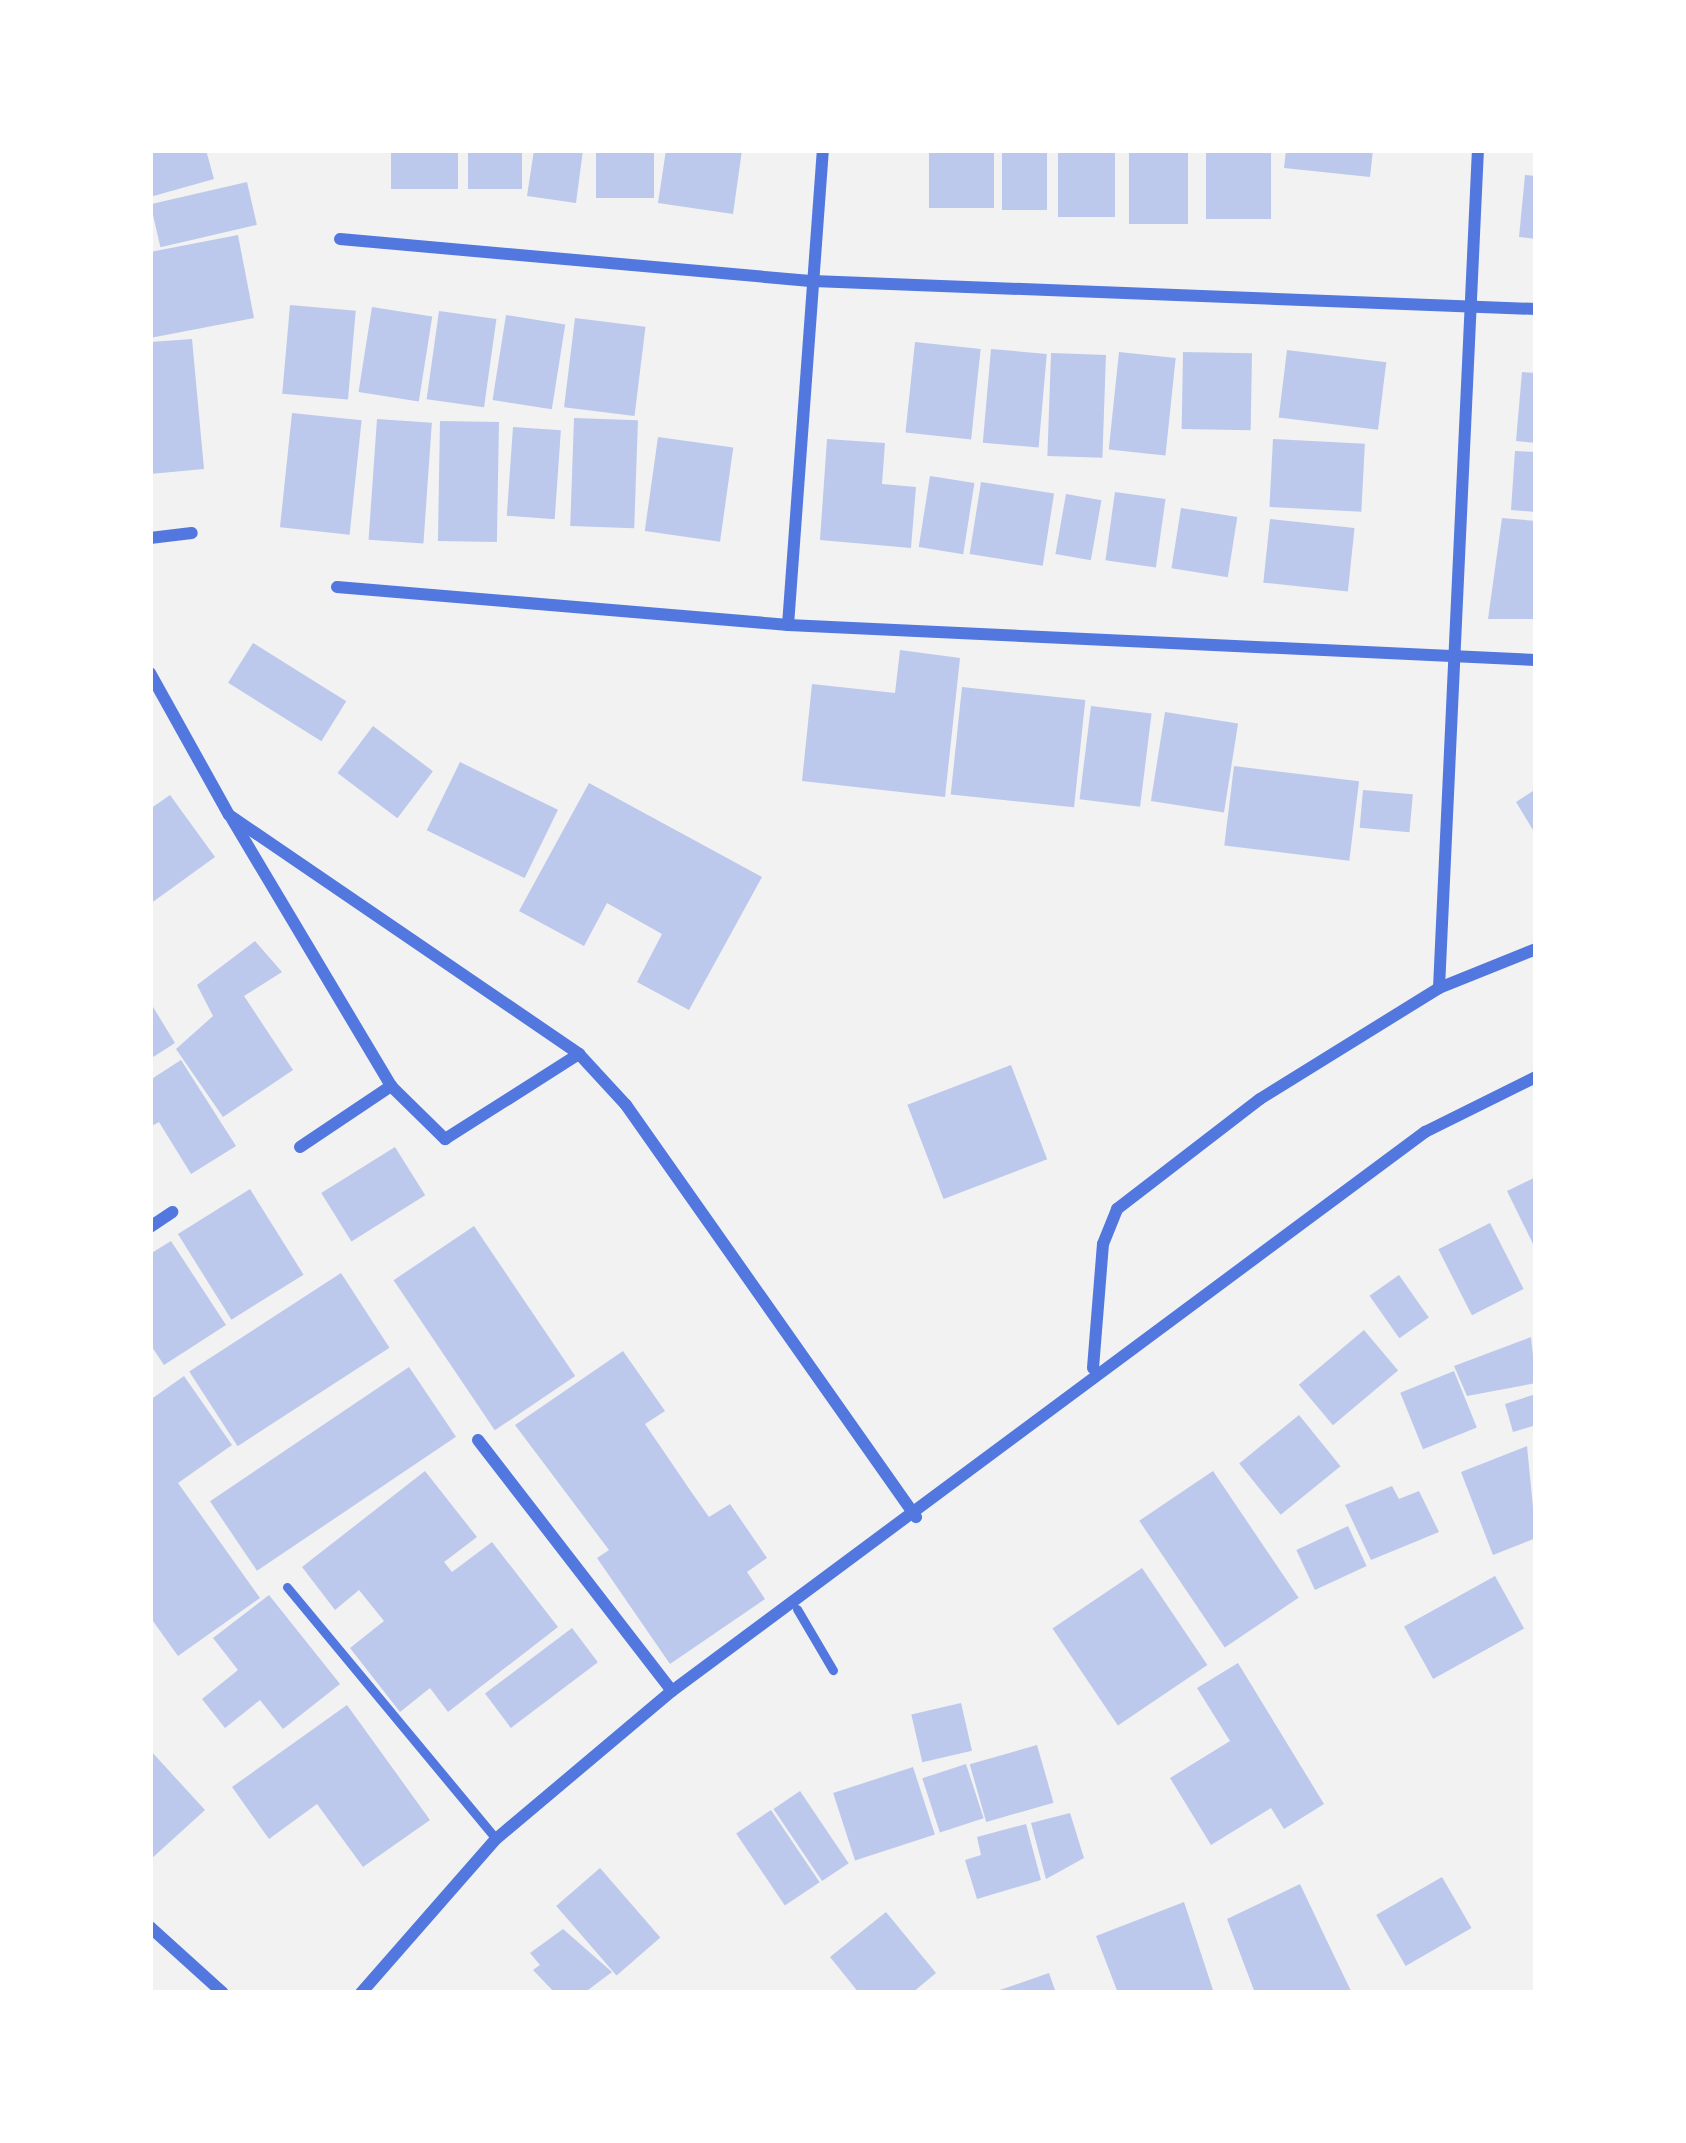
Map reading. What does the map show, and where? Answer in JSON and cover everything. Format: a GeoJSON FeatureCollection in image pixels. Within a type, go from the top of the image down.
{"type":"FeatureCollection","features":[{"type":"Feature","properties":{"kind":"street"},"geometry":{"type":"LineString","coordinates":[[788,625],[823,150]]}},
{"type":"Feature","properties":{"kind":"street"},"geometry":{"type":"LineString","coordinates":[[1439,988],[1463,305],[1478,150]]}},
{"type":"Feature","properties":{"kind":"street"},"geometry":{"type":"LineString","coordinates":[[340,239],[813,281],[1536,309]]}},
{"type":"Feature","properties":{"kind":"street"},"geometry":{"type":"LineString","coordinates":[[150,538],[192,533]]}},
{"type":"Feature","properties":{"kind":"street"},"geometry":{"type":"LineString","coordinates":[[338,586],[788,625],[1536,660]]}},
{"type":"Feature","properties":{"kind":"street"},"geometry":{"type":"LineString","coordinates":[[150,673],[392,1086],[445,1139],[579,1054]]}},
{"type":"Feature","properties":{"kind":"street"},"geometry":{"type":"LineString","coordinates":[[229,814],[579,1054],[916,1517]]}},
{"type":"Feature","properties":{"kind":"street"},"geometry":{"type":"LineString","coordinates":[[1093,1368],[1103,1244],[1117,1209],[1260,1099],[1439,988],[1536,950]]}},
{"type":"Feature","properties":{"kind":"street"},"geometry":{"type":"LineString","coordinates":[[361,1993],[496,1839],[672,1691],[797,1609],[916,1517],[1093,1368],[1424,1132],[1536,1077]]}},
{"type":"Feature","properties":{"kind":"street"},"geometry":{"type":"LineString","coordinates":[[300,1147],[392,1086]]}},
{"type":"Feature","properties":{"kind":"street"},"geometry":{"type":"LineString","coordinates":[[150,1227],[172,1212]]}},
{"type":"Feature","properties":{"kind":"street"},"geometry":{"type":"LineString","coordinates":[[478,1440],[672,1691]]}},
{"type":"Feature","properties":{"kind":"street"},"geometry":{"type":"LineString","coordinates":[[150,1927],[223,1993]]}},
{"type":"Feature","properties":{"kind":"lane"},"geometry":{"type":"LineString","coordinates":[[287,1587],[496,1839]]}},
{"type":"Feature","properties":{"kind":"lane"},"geometry":{"type":"LineString","coordinates":[[797,1609],[832,1670]]}},
{"type":"Feature","properties":{"kind":"building"},"geometry":{"type":"Polygon","coordinates":[[[150,150],[206,150],[214,179],[150,197],[150,150]]]}},
{"type":"Feature","properties":{"kind":"building"},"geometry":{"type":"Polygon","coordinates":[[[391,150],[458,150],[458,189],[391,189],[391,150]]]}},
{"type":"Feature","properties":{"kind":"building"},"geometry":{"type":"Polygon","coordinates":[[[468,150],[522,150],[522,189],[468,189],[468,150]]]}},
{"type":"Feature","properties":{"kind":"building"},"geometry":{"type":"Polygon","coordinates":[[[534,150],[583,150],[576,203],[527,196],[534,150]]]}},
{"type":"Feature","properties":{"kind":"building"},"geometry":{"type":"Polygon","coordinates":[[[596,150],[654,150],[654,198],[596,198],[596,150]]]}},
{"type":"Feature","properties":{"kind":"building"},"geometry":{"type":"Polygon","coordinates":[[[666,150],[742,150],[733,214],[658,203],[666,150]]]}},
{"type":"Feature","properties":{"kind":"building"},"geometry":{"type":"Polygon","coordinates":[[[929,150],[994,150],[994,208],[929,208],[929,150]]]}},
{"type":"Feature","properties":{"kind":"building"},"geometry":{"type":"Polygon","coordinates":[[[1002,150],[1047,150],[1047,210],[1002,210],[1002,150]]]}},
{"type":"Feature","properties":{"kind":"building"},"geometry":{"type":"Polygon","coordinates":[[[1058,150],[1115,150],[1115,217],[1058,217],[1058,150]]]}},
{"type":"Feature","properties":{"kind":"building"},"geometry":{"type":"Polygon","coordinates":[[[1129,150],[1188,150],[1188,224],[1129,224],[1129,150]]]}},
{"type":"Feature","properties":{"kind":"building"},"geometry":{"type":"Polygon","coordinates":[[[1206,150],[1271,150],[1271,219],[1206,219],[1206,150]]]}},
{"type":"Feature","properties":{"kind":"building"},"geometry":{"type":"Polygon","coordinates":[[[1286,150],[1373,150],[1370,177],[1284,168],[1286,150]]]}},
{"type":"Feature","properties":{"kind":"building"},"geometry":{"type":"Polygon","coordinates":[[[1525,175],[1536,176],[1536,239],[1519,237],[1525,175]]]}},
{"type":"Feature","properties":{"kind":"building"},"geometry":{"type":"Polygon","coordinates":[[[247,182],[257,225],[160,247],[151,204],[247,182]]]}},
{"type":"Feature","properties":{"kind":"building"},"geometry":{"type":"Polygon","coordinates":[[[238,235],[254,318],[150,338],[150,252],[238,235]]]}},
{"type":"Feature","properties":{"kind":"building"},"geometry":{"type":"Polygon","coordinates":[[[290,305],[356,311],[348,399],[282,394],[290,305]]]}},
{"type":"Feature","properties":{"kind":"building"},"geometry":{"type":"Polygon","coordinates":[[[372,307],[432,317],[419,401],[359,392],[372,307]]]}},
{"type":"Feature","properties":{"kind":"building"},"geometry":{"type":"Polygon","coordinates":[[[439,311],[496,319],[484,407],[427,399],[439,311]]]}},
{"type":"Feature","properties":{"kind":"building"},"geometry":{"type":"Polygon","coordinates":[[[506,315],[565,324],[552,409],[493,400],[506,315]]]}},
{"type":"Feature","properties":{"kind":"building"},"geometry":{"type":"Polygon","coordinates":[[[575,318],[645,327],[635,416],[564,407],[575,318]]]}},
{"type":"Feature","properties":{"kind":"building"},"geometry":{"type":"Polygon","coordinates":[[[192,339],[204,469],[150,474],[150,342],[192,339]]]}},
{"type":"Feature","properties":{"kind":"building"},"geometry":{"type":"Polygon","coordinates":[[[915,342],[981,349],[971,439],[905,433],[915,342]]]}},
{"type":"Feature","properties":{"kind":"building"},"geometry":{"type":"Polygon","coordinates":[[[991,349],[1047,354],[1039,448],[983,443],[991,349]]]}},
{"type":"Feature","properties":{"kind":"building"},"geometry":{"type":"Polygon","coordinates":[[[1287,350],[1386,362],[1378,430],[1279,417],[1287,350]]]}},
{"type":"Feature","properties":{"kind":"building"},"geometry":{"type":"Polygon","coordinates":[[[1119,352],[1176,358],[1165,455],[1109,449],[1119,352]]]}},
{"type":"Feature","properties":{"kind":"building"},"geometry":{"type":"Polygon","coordinates":[[[1183,352],[1252,353],[1251,430],[1182,429],[1183,352]]]}},
{"type":"Feature","properties":{"kind":"building"},"geometry":{"type":"Polygon","coordinates":[[[1051,353],[1106,355],[1102,458],[1047,456],[1051,353]]]}},
{"type":"Feature","properties":{"kind":"building"},"geometry":{"type":"Polygon","coordinates":[[[1522,372],[1536,373],[1536,443],[1516,441],[1522,372]]]}},
{"type":"Feature","properties":{"kind":"building"},"geometry":{"type":"Polygon","coordinates":[[[292,413],[362,420],[350,535],[280,527],[292,413]]]}},
{"type":"Feature","properties":{"kind":"building"},"geometry":{"type":"Polygon","coordinates":[[[574,418],[638,420],[634,528],[570,526],[574,418]]]}},
{"type":"Feature","properties":{"kind":"building"},"geometry":{"type":"Polygon","coordinates":[[[377,419],[432,423],[423,544],[369,540],[377,419]]]}},
{"type":"Feature","properties":{"kind":"building"},"geometry":{"type":"Polygon","coordinates":[[[440,421],[499,422],[497,542],[438,541],[440,421]]]}},
{"type":"Feature","properties":{"kind":"building"},"geometry":{"type":"Polygon","coordinates":[[[513,427],[561,430],[555,519],[507,516],[513,427]]]}},
{"type":"Feature","properties":{"kind":"building"},"geometry":{"type":"Polygon","coordinates":[[[658,437],[733,448],[720,542],[645,531],[658,437]]]}},
{"type":"Feature","properties":{"kind":"building"},"geometry":{"type":"Polygon","coordinates":[[[827,439],[885,443],[882,484],[916,487],[911,548],[820,540],[827,439]]]}},
{"type":"Feature","properties":{"kind":"building"},"geometry":{"type":"Polygon","coordinates":[[[1273,439],[1365,444],[1361,512],[1269,507],[1273,439]]]}},
{"type":"Feature","properties":{"kind":"building"},"geometry":{"type":"Polygon","coordinates":[[[1515,451],[1536,452],[1536,512],[1511,510],[1515,451]]]}},
{"type":"Feature","properties":{"kind":"building"},"geometry":{"type":"Polygon","coordinates":[[[930,476],[974,483],[963,554],[919,547],[930,476]]]}},
{"type":"Feature","properties":{"kind":"building"},"geometry":{"type":"Polygon","coordinates":[[[981,482],[1054,494],[1043,566],[970,554],[981,482]]]}},
{"type":"Feature","properties":{"kind":"building"},"geometry":{"type":"Polygon","coordinates":[[[1115,492],[1166,499],[1156,567],[1105,560],[1115,492]]]}},
{"type":"Feature","properties":{"kind":"building"},"geometry":{"type":"Polygon","coordinates":[[[1066,494],[1101,500],[1091,560],[1055,554],[1066,494]]]}},
{"type":"Feature","properties":{"kind":"building"},"geometry":{"type":"Polygon","coordinates":[[[1181,508],[1237,517],[1228,577],[1171,568],[1181,508]]]}},
{"type":"Feature","properties":{"kind":"building"},"geometry":{"type":"Polygon","coordinates":[[[1502,518],[1536,521],[1536,619],[1488,619],[1502,518]]]}},
{"type":"Feature","properties":{"kind":"building"},"geometry":{"type":"Polygon","coordinates":[[[1270,519],[1355,528],[1348,592],[1263,583],[1270,519]]]}},
{"type":"Feature","properties":{"kind":"building"},"geometry":{"type":"Polygon","coordinates":[[[253,643],[346,701],[321,741],[228,683],[253,643]]]}},
{"type":"Feature","properties":{"kind":"building"},"geometry":{"type":"Polygon","coordinates":[[[900,650],[960,658],[945,797],[802,781],[812,684],[895,693],[900,650]]]}},
{"type":"Feature","properties":{"kind":"building"},"geometry":{"type":"Polygon","coordinates":[[[962,687],[1085,700],[1074,807],[951,794],[962,687]]]}},
{"type":"Feature","properties":{"kind":"building"},"geometry":{"type":"Polygon","coordinates":[[[1091,706],[1152,713],[1140,807],[1080,799],[1091,706]]]}},
{"type":"Feature","properties":{"kind":"building"},"geometry":{"type":"Polygon","coordinates":[[[1165,712],[1238,724],[1224,812],[1151,801],[1165,712]]]}},
{"type":"Feature","properties":{"kind":"building"},"geometry":{"type":"Polygon","coordinates":[[[373,726],[433,771],[397,818],[337,773],[373,726]]]}},
{"type":"Feature","properties":{"kind":"building"},"geometry":{"type":"Polygon","coordinates":[[[460,762],[558,810],[525,878],[427,830],[460,762]]]}},
{"type":"Feature","properties":{"kind":"building"},"geometry":{"type":"Polygon","coordinates":[[[1234,766],[1359,781],[1349,861],[1224,845],[1234,766]]]}},
{"type":"Feature","properties":{"kind":"building"},"geometry":{"type":"Polygon","coordinates":[[[589,783],[762,877],[689,1010],[637,982],[662,934],[607,903],[584,946],[519,911],[589,783]]]}},
{"type":"Feature","properties":{"kind":"building"},"geometry":{"type":"Polygon","coordinates":[[[1536,789],[1536,835],[1516,802],[1536,789]]]}},
{"type":"Feature","properties":{"kind":"building"},"geometry":{"type":"Polygon","coordinates":[[[1363,790],[1413,794],[1409,832],[1360,828],[1363,790]]]}},
{"type":"Feature","properties":{"kind":"building"},"geometry":{"type":"Polygon","coordinates":[[[170,795],[215,857],[150,904],[150,809],[170,795]]]}},
{"type":"Feature","properties":{"kind":"building"},"geometry":{"type":"Polygon","coordinates":[[[255,941],[282,972],[244,996],[293,1070],[223,1117],[176,1049],[213,1016],[197,985],[255,941]]]}},
{"type":"Feature","properties":{"kind":"building"},"geometry":{"type":"Polygon","coordinates":[[[150,1002],[175,1043],[150,1059],[150,1002]]]}},
{"type":"Feature","properties":{"kind":"building"},"geometry":{"type":"Polygon","coordinates":[[[181,1060],[236,1146],[191,1174],[159,1122],[150,1127],[150,1080],[181,1060]]]}},
{"type":"Feature","properties":{"kind":"building"},"geometry":{"type":"Polygon","coordinates":[[[1011,1065],[1047,1159],[944,1199],[907,1105],[1011,1065]]]}},
{"type":"Feature","properties":{"kind":"building"},"geometry":{"type":"Polygon","coordinates":[[[395,1147],[425,1195],[351,1241],[321,1193],[395,1147]]]}},
{"type":"Feature","properties":{"kind":"building"},"geometry":{"type":"Polygon","coordinates":[[[1536,1177],[1536,1250],[1507,1191],[1536,1177]]]}},
{"type":"Feature","properties":{"kind":"building"},"geometry":{"type":"Polygon","coordinates":[[[250,1189],[304,1275],[231,1320],[178,1234],[250,1189]]]}},
{"type":"Feature","properties":{"kind":"building"},"geometry":{"type":"Polygon","coordinates":[[[1490,1223],[1524,1289],[1472,1315],[1438,1249],[1490,1223]]]}},
{"type":"Feature","properties":{"kind":"building"},"geometry":{"type":"Polygon","coordinates":[[[474,1226],[575,1376],[495,1430],[394,1280],[474,1226]]]}},
{"type":"Feature","properties":{"kind":"building"},"geometry":{"type":"Polygon","coordinates":[[[171,1241],[226,1325],[164,1365],[150,1344],[150,1254],[171,1241]]]}},
{"type":"Feature","properties":{"kind":"building"},"geometry":{"type":"Polygon","coordinates":[[[341,1273],[389,1348],[238,1446],[189,1372],[341,1273]]]}},
{"type":"Feature","properties":{"kind":"building"},"geometry":{"type":"Polygon","coordinates":[[[1399,1275],[1429,1318],[1399,1338],[1370,1296],[1399,1275]]]}},
{"type":"Feature","properties":{"kind":"building"},"geometry":{"type":"Polygon","coordinates":[[[1364,1330],[1398,1371],[1333,1425],[1299,1385],[1364,1330]]]}},
{"type":"Feature","properties":{"kind":"building"},"geometry":{"type":"Polygon","coordinates":[[[1531,1337],[1536,1383],[1467,1396],[1454,1366],[1531,1337]]]}},
{"type":"Feature","properties":{"kind":"building"},"geometry":{"type":"Polygon","coordinates":[[[623,1351],[665,1411],[645,1424],[692,1493],[709,1517],[730,1504],[767,1558],[747,1572],[765,1599],[670,1664],[597,1558],[609,1550],[515,1425],[623,1351]]]}},
{"type":"Feature","properties":{"kind":"building"},"geometry":{"type":"Polygon","coordinates":[[[409,1367],[456,1437],[257,1571],[210,1501],[409,1367]]]}},
{"type":"Feature","properties":{"kind":"building"},"geometry":{"type":"Polygon","coordinates":[[[1454,1371],[1477,1428],[1423,1449],[1400,1393],[1454,1371]]]}},
{"type":"Feature","properties":{"kind":"building"},"geometry":{"type":"Polygon","coordinates":[[[184,1376],[232,1445],[178,1483],[260,1598],[178,1656],[150,1617],[150,1400],[184,1376]]]}},
{"type":"Feature","properties":{"kind":"building"},"geometry":{"type":"Polygon","coordinates":[[[1536,1394],[1536,1425],[1513,1432],[1505,1404],[1536,1394]]]}},
{"type":"Feature","properties":{"kind":"building"},"geometry":{"type":"Polygon","coordinates":[[[1299,1415],[1341,1466],[1281,1515],[1239,1463],[1299,1415]]]}},
{"type":"Feature","properties":{"kind":"building"},"geometry":{"type":"Polygon","coordinates":[[[1527,1446],[1536,1538],[1493,1555],[1461,1472],[1527,1446]]]}},
{"type":"Feature","properties":{"kind":"building"},"geometry":{"type":"Polygon","coordinates":[[[425,1471],[477,1537],[444,1562],[452,1572],[492,1542],[558,1627],[448,1712],[430,1688],[400,1712],[350,1648],[384,1621],[359,1590],[335,1610],[302,1567],[425,1471]]]}},
{"type":"Feature","properties":{"kind":"building"},"geometry":{"type":"Polygon","coordinates":[[[1213,1471],[1299,1598],[1225,1648],[1139,1521],[1213,1471]]]}},
{"type":"Feature","properties":{"kind":"building"},"geometry":{"type":"Polygon","coordinates":[[[1392,1486],[1399,1499],[1419,1491],[1439,1532],[1371,1560],[1345,1505],[1392,1486]]]}},
{"type":"Feature","properties":{"kind":"building"},"geometry":{"type":"Polygon","coordinates":[[[1348,1526],[1367,1566],[1315,1590],[1296,1550],[1348,1526]]]}},
{"type":"Feature","properties":{"kind":"building"},"geometry":{"type":"Polygon","coordinates":[[[1142,1568],[1207,1665],[1118,1725],[1052,1628],[1142,1568]]]}},
{"type":"Feature","properties":{"kind":"building"},"geometry":{"type":"Polygon","coordinates":[[[1495,1576],[1524,1628],[1433,1679],[1404,1626],[1495,1576]]]}},
{"type":"Feature","properties":{"kind":"building"},"geometry":{"type":"Polygon","coordinates":[[[269,1595],[340,1684],[283,1729],[260,1700],[225,1728],[202,1699],[238,1670],[213,1638],[269,1595]]]}},
{"type":"Feature","properties":{"kind":"building"},"geometry":{"type":"Polygon","coordinates":[[[572,1628],[598,1662],[511,1728],[485,1694],[572,1628]]]}},
{"type":"Feature","properties":{"kind":"building"},"geometry":{"type":"Polygon","coordinates":[[[1238,1663],[1324,1804],[1284,1829],[1271,1808],[1211,1845],[1170,1778],[1230,1741],[1197,1688],[1238,1663]]]}},
{"type":"Feature","properties":{"kind":"building"},"geometry":{"type":"Polygon","coordinates":[[[961,1703],[972,1751],[922,1762],[911,1714],[961,1703]]]}},
{"type":"Feature","properties":{"kind":"building"},"geometry":{"type":"Polygon","coordinates":[[[347,1705],[430,1820],[363,1867],[317,1804],[269,1839],[232,1787],[347,1705]]]}},
{"type":"Feature","properties":{"kind":"building"},"geometry":{"type":"Polygon","coordinates":[[[1037,1745],[1054,1803],[986,1822],[970,1764],[1037,1745]]]}},
{"type":"Feature","properties":{"kind":"building"},"geometry":{"type":"Polygon","coordinates":[[[150,1750],[205,1810],[150,1860],[150,1750]]]}},
{"type":"Feature","properties":{"kind":"building"},"geometry":{"type":"Polygon","coordinates":[[[966,1764],[984,1818],[940,1832],[922,1778],[966,1764]]]}},
{"type":"Feature","properties":{"kind":"building"},"geometry":{"type":"Polygon","coordinates":[[[913,1767],[935,1835],[855,1860],[833,1793],[913,1767]]]}},
{"type":"Feature","properties":{"kind":"building"},"geometry":{"type":"Polygon","coordinates":[[[800,1791],[849,1863],[822,1881],[773,1809],[800,1791]]]}},
{"type":"Feature","properties":{"kind":"building"},"geometry":{"type":"Polygon","coordinates":[[[771,1810],[820,1882],[785,1906],[736,1833],[771,1810]]]}},
{"type":"Feature","properties":{"kind":"building"},"geometry":{"type":"Polygon","coordinates":[[[1070,1813],[1084,1858],[1046,1879],[1031,1823],[1070,1813]]]}},
{"type":"Feature","properties":{"kind":"building"},"geometry":{"type":"Polygon","coordinates":[[[1026,1824],[1041,1880],[977,1899],[965,1860],[981,1855],[977,1837],[1026,1824]]]}},
{"type":"Feature","properties":{"kind":"building"},"geometry":{"type":"Polygon","coordinates":[[[600,1868],[660,1937],[617,1975],[556,1906],[600,1868]]]}},
{"type":"Feature","properties":{"kind":"building"},"geometry":{"type":"Polygon","coordinates":[[[1442,1877],[1472,1928],[1406,1966],[1376,1915],[1442,1877]]]}},
{"type":"Feature","properties":{"kind":"building"},"geometry":{"type":"Polygon","coordinates":[[[1300,1884],[1352,1993],[1255,1993],[1227,1919],[1300,1884]]]}},
{"type":"Feature","properties":{"kind":"building"},"geometry":{"type":"Polygon","coordinates":[[[1184,1902],[1214,1993],[1118,1993],[1096,1936],[1184,1902]]]}},
{"type":"Feature","properties":{"kind":"building"},"geometry":{"type":"Polygon","coordinates":[[[886,1912],[936,1973],[912,1993],[859,1993],[830,1957],[886,1912]]]}},
{"type":"Feature","properties":{"kind":"building"},"geometry":{"type":"Polygon","coordinates":[[[563,1929],[612,1972],[584,1993],[555,1993],[533,1970],[540,1965],[530,1953],[563,1929]]]}},
{"type":"Feature","properties":{"kind":"building"},"geometry":{"type":"Polygon","coordinates":[[[1049,1973],[1056,1993],[994,1993],[994,1992],[1049,1973]]]}}]}
